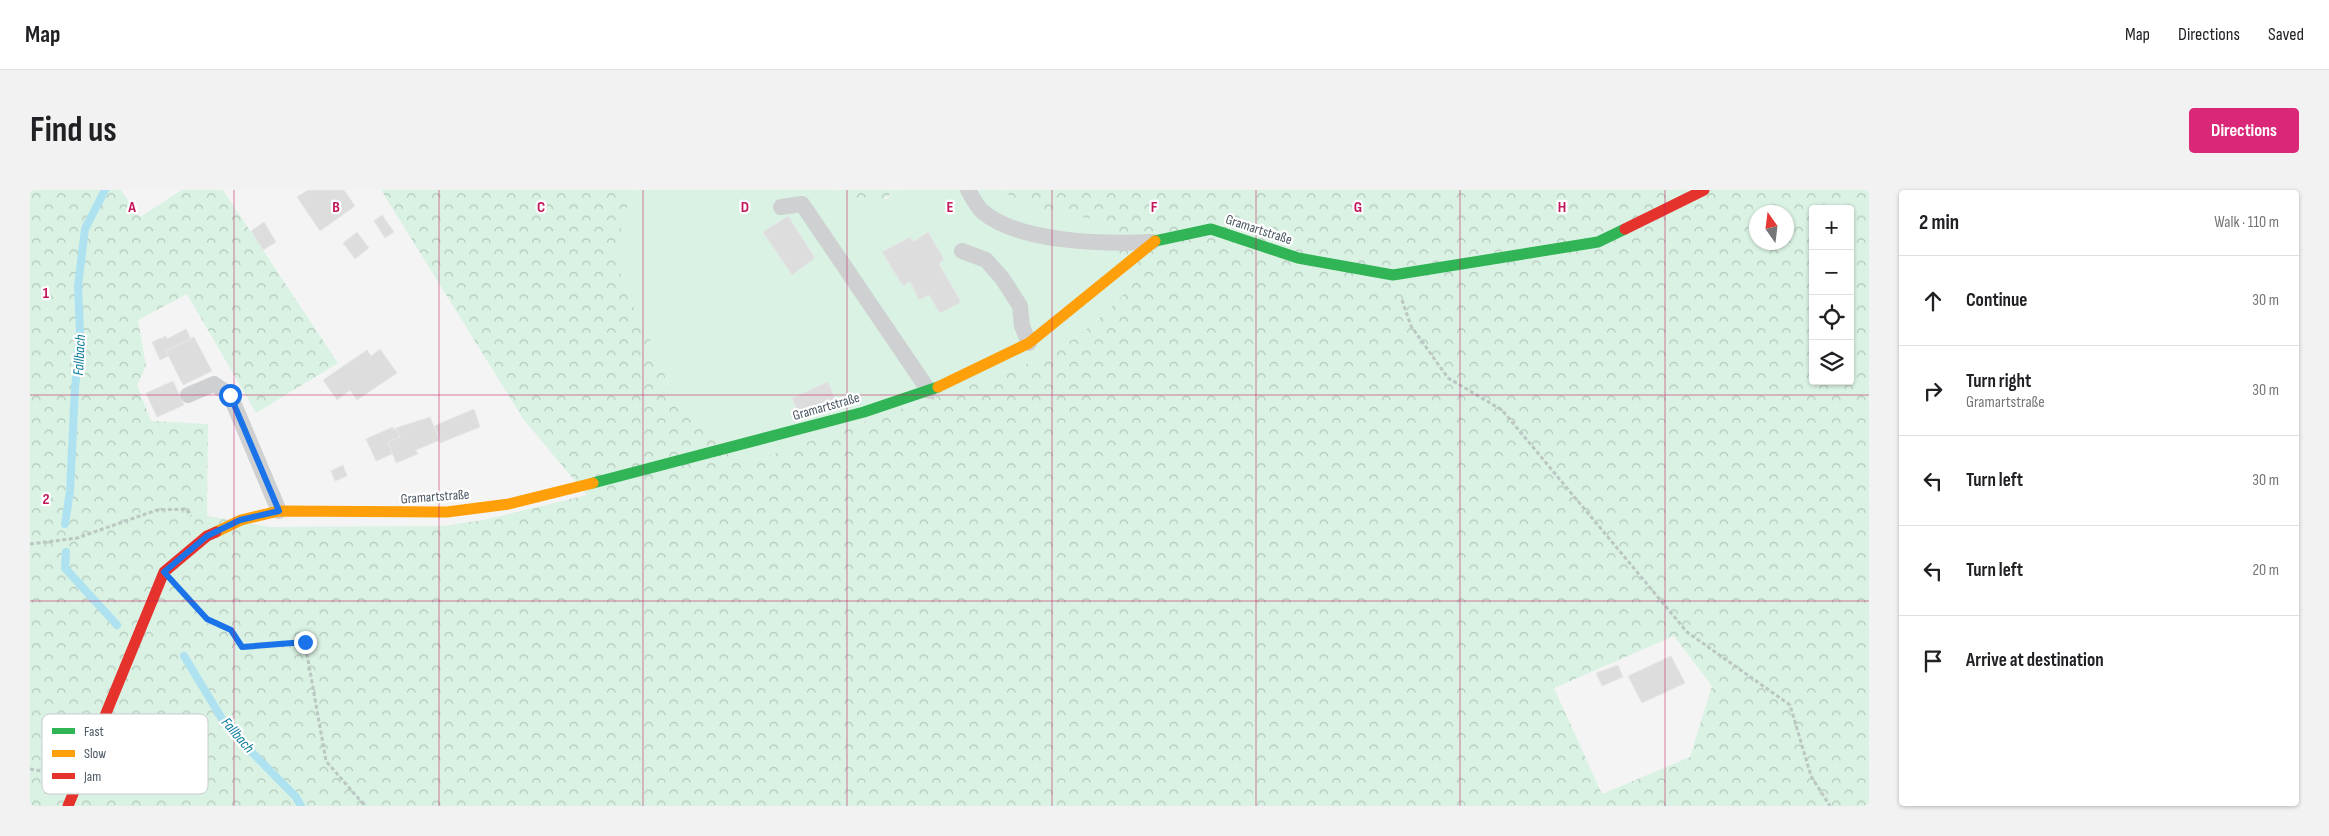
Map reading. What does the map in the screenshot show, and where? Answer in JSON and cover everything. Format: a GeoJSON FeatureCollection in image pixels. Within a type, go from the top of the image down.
{"type":"FeatureCollection","features":[{"type":"Feature","properties":{"kind":"street","name":"Gramartstraße"},"geometry":{"type":"LineString","coordinates":[[106,714],[164,572],[207,536],[240,520],[279,511],[447,512],[509,504],[864,412],[929,391],[1029,343],[1152,242],[1210,229],[1298,258],[1393,275],[1598,242],[1704,190]]}},
{"type":"Feature","properties":{"kind":"street","name":"Gramartstraße"},"geometry":{"type":"LineString","coordinates":[[68,806],[73,794]]}},
{"type":"Feature","properties":{"kind":"lane"},"geometry":{"type":"LineString","coordinates":[[968,190],[981,210],[1007,226],[1050,236],[1102,244],[1152,242]]}},
{"type":"Feature","properties":{"kind":"lane"},"geometry":{"type":"LineString","coordinates":[[781,207],[802,204],[929,391]]}},
{"type":"Feature","properties":{"kind":"lane"},"geometry":{"type":"LineString","coordinates":[[962,251],[986,260],[1002,278],[1020,306],[1022,326],[1029,343]]}},
{"type":"Feature","properties":{"kind":"lane"},"geometry":{"type":"LineString","coordinates":[[188,395],[214,384],[230,395],[279,511]]}},
{"type":"Feature","properties":{"kind":"path"},"geometry":{"type":"LineString","coordinates":[[1393,275],[1411,326],[1448,378],[1502,410],[1687,632],[1790,705],[1811,776],[1830,806]]}},
{"type":"Feature","properties":{"kind":"path"},"geometry":{"type":"LineString","coordinates":[[30,544],[77,538],[157,510],[186,509],[207,536]]}},
{"type":"Feature","properties":{"kind":"path"},"geometry":{"type":"LineString","coordinates":[[164,572],[207,619],[231,630],[242,647],[305,642],[326,761],[365,806]]}},
{"type":"Feature","properties":{"kind":"green space"},"geometry":{"type":"Polygon","coordinates":[[[30,190],[121,190],[140,217],[182,190],[223,190],[338,363],[256,413],[187,294],[138,320],[146,366],[137,385],[151,421],[208,424],[207,516],[270,527],[442,526],[484,520],[587,495],[524,420],[381,190],[636,190],[630,198],[621,229],[618,262],[626,294],[643,323],[676,403],[746,464],[1047,357],[1093,324],[1114,305],[1132,284],[1106,221],[1038,209],[1013,198],[1003,190],[1869,190],[1869,806],[30,806],[30,190]],[[1674,636],[1554,688],[1602,794],[1690,757],[1712,686],[1674,636]]]}},
{"type":"Feature","properties":{"kind":"green space"},"geometry":{"type":"Polygon","coordinates":[[[636,190],[836,190],[840,195],[887,199],[897,190],[1003,190],[1013,198],[1038,209],[1106,221],[1132,284],[1092,324],[1047,357],[746,464],[676,403],[643,323],[626,294],[618,262],[621,229],[630,198],[636,190]]]}},
{"type":"Feature","properties":{"kind":"green space"},"geometry":{"type":"Polygon","coordinates":[[[836,190],[897,190],[875,201],[858,202],[842,196],[836,190]]]}},
{"type":"Feature","properties":{"kind":"building"},"geometry":{"type":"Polygon","coordinates":[[[308,190],[344,190],[355,206],[320,231],[297,197],[308,190]]]}},
{"type":"Feature","properties":{"kind":"building"},"geometry":{"type":"Polygon","coordinates":[[[382,215],[394,232],[385,238],[374,221],[382,215]]]}},
{"type":"Feature","properties":{"kind":"building"},"geometry":{"type":"Polygon","coordinates":[[[788,216],[815,258],[792,275],[763,232],[788,216]]]}},
{"type":"Feature","properties":{"kind":"building"},"geometry":{"type":"Polygon","coordinates":[[[264,222],[276,242],[263,250],[251,231],[264,222]]]}},
{"type":"Feature","properties":{"kind":"building"},"geometry":{"type":"Polygon","coordinates":[[[357,232],[369,248],[355,259],[343,243],[357,232]]]}},
{"type":"Feature","properties":{"kind":"building"},"geometry":{"type":"Polygon","coordinates":[[[928,232],[944,259],[939,264],[961,302],[940,313],[929,295],[919,300],[910,281],[903,286],[882,252],[910,237],[913,242],[928,232]]]}},
{"type":"Feature","properties":{"kind":"building"},"geometry":{"type":"Polygon","coordinates":[[[186,329],[191,339],[166,351],[169,356],[160,360],[152,342],[166,336],[167,339],[186,329]]]}},
{"type":"Feature","properties":{"kind":"building"},"geometry":{"type":"Polygon","coordinates":[[[194,337],[212,371],[183,385],[166,351],[194,337]]]}},
{"type":"Feature","properties":{"kind":"building"},"geometry":{"type":"Polygon","coordinates":[[[380,349],[397,373],[357,400],[350,390],[337,400],[323,380],[367,350],[371,356],[380,349]]]}},
{"type":"Feature","properties":{"kind":"building"},"geometry":{"type":"Polygon","coordinates":[[[173,381],[184,405],[157,417],[146,393],[173,381]]]}},
{"type":"Feature","properties":{"kind":"building"},"geometry":{"type":"Polygon","coordinates":[[[828,382],[835,399],[799,415],[792,398],[828,382]]]}},
{"type":"Feature","properties":{"kind":"building"},"geometry":{"type":"Polygon","coordinates":[[[474,409],[480,427],[440,443],[434,426],[474,409]]]}},
{"type":"Feature","properties":{"kind":"building"},"geometry":{"type":"Polygon","coordinates":[[[430,417],[440,440],[416,450],[418,454],[396,463],[388,442],[400,437],[396,428],[430,417]]]}},
{"type":"Feature","properties":{"kind":"building"},"geometry":{"type":"Polygon","coordinates":[[[393,427],[394,430],[396,428],[400,437],[388,442],[392,454],[376,461],[366,439],[393,427]]]}},
{"type":"Feature","properties":{"kind":"building"},"geometry":{"type":"Polygon","coordinates":[[[343,465],[347,476],[335,481],[331,471],[343,465]]]}},
{"type":"Feature","properties":{"kind":"building"},"geometry":{"type":"Polygon","coordinates":[[[1671,656],[1685,683],[1642,703],[1628,676],[1671,656]]]}},
{"type":"Feature","properties":{"kind":"building"},"geometry":{"type":"Polygon","coordinates":[[[1618,665],[1623,677],[1602,686],[1596,673],[1618,665]]]}},
{"type":"Feature","properties":{"kind":"waterway","name":"Fallbach"},"geometry":{"type":"LineString","coordinates":[[65,524],[70,491],[80,332],[78,286],[85,229],[105,190]]}},
{"type":"Feature","properties":{"kind":"waterway","name":"Fallbach"},"geometry":{"type":"LineString","coordinates":[[66,552],[65,568],[117,625]]}},
{"type":"Feature","properties":{"kind":"waterway","name":"Fallbach"},"geometry":{"type":"LineString","coordinates":[[184,656],[227,727],[296,797],[301,806]]}},
{"type":"Feature","properties":{"kind":"traffic: fast"},"geometry":{"type":"LineString","coordinates":[[1155,241],[1211,229],[1298,258],[1393,275],[1598,242],[1625,229]]}},
{"type":"Feature","properties":{"kind":"traffic: fast"},"geometry":{"type":"LineString","coordinates":[[593,483],[864,412],[938,387]]}},
{"type":"Feature","properties":{"kind":"traffic: slow"},"geometry":{"type":"LineString","coordinates":[[938,387],[1029,343],[1155,241]]}},
{"type":"Feature","properties":{"kind":"traffic: slow"},"geometry":{"type":"LineString","coordinates":[[216,532],[241,520],[279,511],[447,512],[509,504],[593,483]]}},
{"type":"Feature","properties":{"kind":"traffic: jam"},"geometry":{"type":"LineString","coordinates":[[1625,229],[1704,190]]}},
{"type":"Feature","properties":{"kind":"traffic: jam"},"geometry":{"type":"LineString","coordinates":[[106,714],[164,572],[207,536],[216,532]]}},
{"type":"Feature","properties":{"kind":"traffic: jam"},"geometry":{"type":"LineString","coordinates":[[68,806],[73,794]]}},
{"type":"Feature","properties":{"kind":"route"},"geometry":{"type":"LineString","coordinates":[[230,395],[279,511],[240,520],[207,536],[164,572],[207,619],[231,630],[242,647],[305,642]]}}]}
